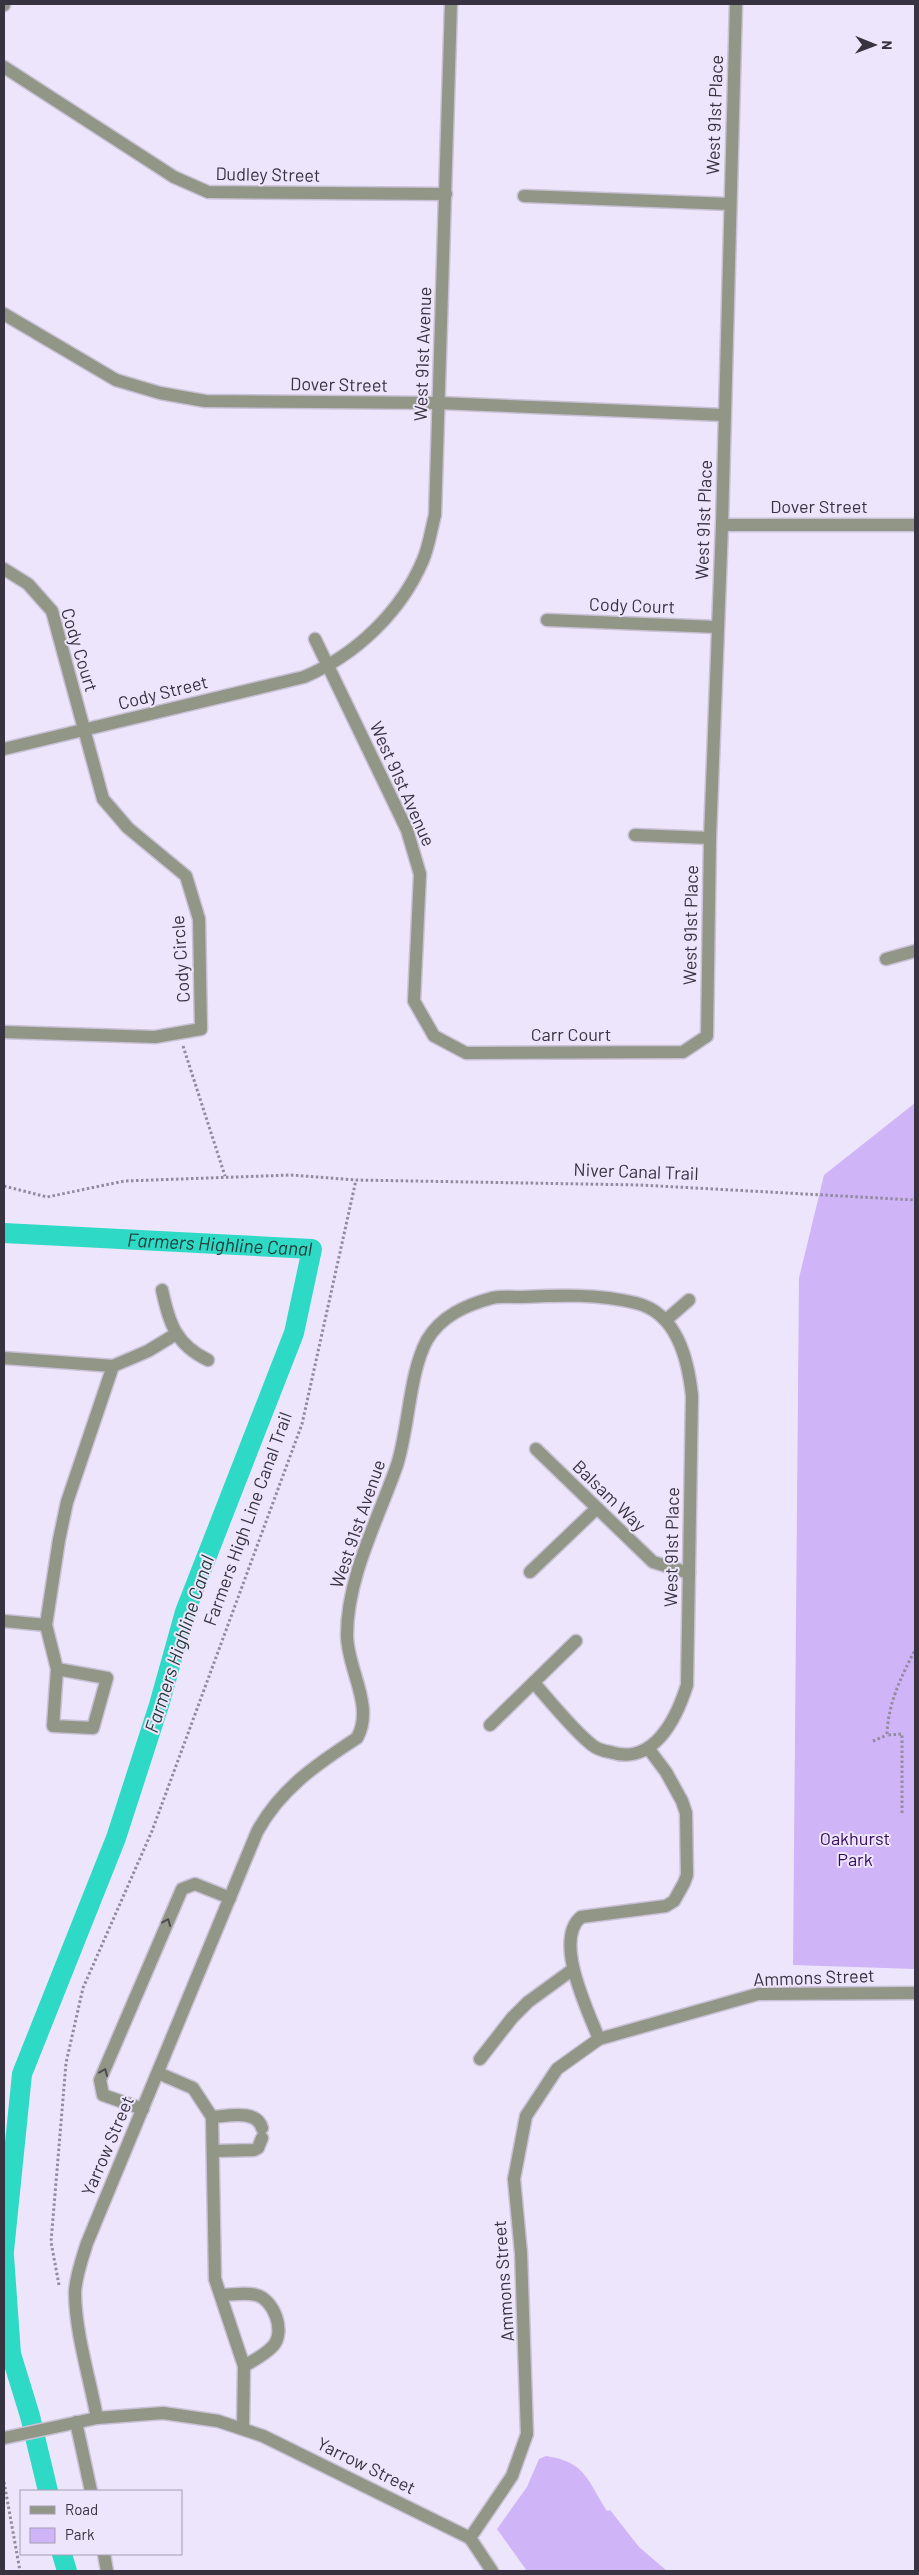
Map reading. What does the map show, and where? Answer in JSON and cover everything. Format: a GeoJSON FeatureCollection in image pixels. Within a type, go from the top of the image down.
{"type":"FeatureCollection","features":[{"type":"Feature","properties":{"kind":"street","name":"West 91st Avenue"},"geometry":{"type":"LineString","coordinates":[[328,666],[374,631],[403,596],[423,560],[435,515],[451,4]]}},
{"type":"Feature","properties":{"kind":"street","name":"West 91st Place"},"geometry":{"type":"LineString","coordinates":[[707,1036],[710,838],[722,525],[736,4]]}},
{"type":"Feature","properties":{"kind":"street","name":"Dudley Street"},"geometry":{"type":"LineString","coordinates":[[4,67],[174,177],[208,192],[446,194]]}},
{"type":"Feature","properties":{"kind":"street"},"geometry":{"type":"LineString","coordinates":[[524,196],[730,204]]}},
{"type":"Feature","properties":{"kind":"street","name":"Dover Street"},"geometry":{"type":"LineString","coordinates":[[4,314],[116,380],[160,394],[205,401],[440,403],[724,415]]}},
{"type":"Feature","properties":{"kind":"street","name":"Dover Street"},"geometry":{"type":"LineString","coordinates":[[722,525],[915,525]]}},
{"type":"Feature","properties":{"kind":"street","name":"Cody Court"},"geometry":{"type":"LineString","coordinates":[[4,569],[28,584],[52,611],[84,730]]}},
{"type":"Feature","properties":{"kind":"street","name":"Cody Court"},"geometry":{"type":"LineString","coordinates":[[547,620],[717,627]]}},
{"type":"Feature","properties":{"kind":"street","name":"West 91st Avenue"},"geometry":{"type":"LineString","coordinates":[[316,639],[407,830],[420,874],[414,1001],[434,1036]]}},
{"type":"Feature","properties":{"kind":"street","name":"Cody Street"},"geometry":{"type":"LineString","coordinates":[[4,750],[304,676],[328,666]]}},
{"type":"Feature","properties":{"kind":"street","name":"Cody Circle"},"geometry":{"type":"LineString","coordinates":[[4,1032],[155,1037],[201,1029],[199,919],[186,876],[128,828],[103,799],[84,730]]}},
{"type":"Feature","properties":{"kind":"street"},"geometry":{"type":"LineString","coordinates":[[635,835],[710,838]]}},
{"type":"Feature","properties":{"kind":"street"},"geometry":{"type":"LineString","coordinates":[[886,959],[915,951]]}},
{"type":"Feature","properties":{"kind":"street","name":"Carr Court"},"geometry":{"type":"LineString","coordinates":[[434,1036],[466,1053],[683,1052],[707,1036]]}},
{"type":"Feature","properties":{"kind":"street"},"geometry":{"type":"LineString","coordinates":[[162,1290],[176,1334],[193,1353],[208,1360]]}},
{"type":"Feature","properties":{"kind":"street","name":"West 91st Place"},"geometry":{"type":"LineString","coordinates":[[439,1324],[454,1313],[494,1298],[545,1296],[615,1298],[648,1306],[666,1320],[677,1336],[690,1373],[692,1396],[687,1686],[674,1718],[661,1737],[648,1748]]}},
{"type":"Feature","properties":{"kind":"street"},"geometry":{"type":"LineString","coordinates":[[666,1320],[689,1300]]}},
{"type":"Feature","properties":{"kind":"street","name":"West 91st Avenue"},"geometry":{"type":"LineString","coordinates":[[230,1898],[256,1832],[281,1795],[302,1776],[357,1738],[362,1730],[364,1709],[348,1656],[347,1635],[350,1604],[355,1582],[398,1463],[418,1369],[426,1341],[439,1324]]}},
{"type":"Feature","properties":{"kind":"street"},"geometry":{"type":"LineString","coordinates":[[4,1358],[113,1366],[148,1351],[176,1334]]}},
{"type":"Feature","properties":{"kind":"street"},"geometry":{"type":"LineString","coordinates":[[57,1669],[107,1678],[93,1728],[53,1726],[57,1669],[46,1625],[67,1502],[113,1366]]}},
{"type":"Feature","properties":{"kind":"street","name":"Balsam Way"},"geometry":{"type":"LineString","coordinates":[[536,1449],[653,1562],[689,1573]]}},
{"type":"Feature","properties":{"kind":"street"},"geometry":{"type":"LineString","coordinates":[[530,1572],[596,1509]]}},
{"type":"Feature","properties":{"kind":"street"},"geometry":{"type":"LineString","coordinates":[[4,1621],[46,1625]]}},
{"type":"Feature","properties":{"kind":"street"},"geometry":{"type":"LineString","coordinates":[[490,1725],[576,1641]]}},
{"type":"Feature","properties":{"kind":"street"},"geometry":{"type":"LineString","coordinates":[[534,1683],[592,1746],[626,1756],[648,1748],[666,1772],[682,1801],[686,1813],[687,1875],[674,1901],[666,1906],[581,1917],[575,1922],[572,1930],[572,1970],[599,2038]]}},
{"type":"Feature","properties":{"kind":"street"},"geometry":{"type":"LineString","coordinates":[[143,2109],[103,2095],[100,2080],[182,1889],[195,1884],[230,1898]]}},
{"type":"Feature","properties":{"kind":"street","name":"Yarrow Street"},"geometry":{"type":"LineString","coordinates":[[97,2418],[77,2314],[75,2291],[79,2266],[230,1898]]}},
{"type":"Feature","properties":{"kind":"street"},"geometry":{"type":"LineString","coordinates":[[480,2059],[512,2018],[528,2002],[572,1970]]}},
{"type":"Feature","properties":{"kind":"street","name":"Ammons Street"},"geometry":{"type":"LineString","coordinates":[[470,2538],[512,2476],[527,2434],[521,2253],[514,2179],[526,2116],[557,2069],[599,2038],[758,1994],[915,1993]]}},
{"type":"Feature","properties":{"kind":"street"},"geometry":{"type":"LineString","coordinates":[[158,2073],[193,2088],[212,2117],[215,2279],[244,2366],[243,2428]]}},
{"type":"Feature","properties":{"kind":"street"},"geometry":{"type":"LineString","coordinates":[[212,2117],[251,2116],[257,2119],[262,2133],[258,2148],[254,2150],[213,2151]]}},
{"type":"Feature","properties":{"kind":"street"},"geometry":{"type":"LineString","coordinates":[[221,2295],[256,2295],[268,2302],[274,2312],[278,2329],[275,2345],[258,2359],[244,2366]]}},
{"type":"Feature","properties":{"kind":"street","name":"Yarrow Street"},"geometry":{"type":"LineString","coordinates":[[10,2437],[97,2418],[163,2413],[218,2421],[243,2428],[310,2458],[470,2538]]}},
{"type":"Feature","properties":{"kind":"street"},"geometry":{"type":"LineString","coordinates":[[76,2422],[91,2490]]}},
{"type":"Feature","properties":{"kind":"street"},"geometry":{"type":"LineString","coordinates":[[470,2538],[492,2571]]}},
{"type":"Feature","properties":{"kind":"street"},"geometry":{"type":"LineString","coordinates":[[104,2555],[107,2571]]}},
{"type":"Feature","properties":{"kind":"path"},"geometry":{"type":"LineString","coordinates":[[179,1034],[225,1176]]}},
{"type":"Feature","properties":{"kind":"path"},"geometry":{"type":"LineString","coordinates":[[4,1186],[47,1197],[125,1181],[291,1175],[356,1180]]}},
{"type":"Feature","properties":{"kind":"path","name":"Niver Canal Trail"},"geometry":{"type":"LineString","coordinates":[[356,1180],[658,1186],[915,1200]]}},
{"type":"Feature","properties":{"kind":"path","name":"Farmers High Line Canal Trail"},"geometry":{"type":"LineString","coordinates":[[60,2292],[51,2242],[66,2063],[83,1988],[152,1831],[302,1424],[356,1180]]}},
{"type":"Feature","properties":{"kind":"path"},"geometry":{"type":"LineString","coordinates":[[886,1735],[892,1701],[900,1679],[915,1650]]}},
{"type":"Feature","properties":{"kind":"path"},"geometry":{"type":"LineString","coordinates":[[873,1741],[886,1735],[902,1734],[902,1813]]}},
{"type":"Feature","properties":{"kind":"path"},"geometry":{"type":"LineString","coordinates":[[4,2482],[20,2571]]}},
{"type":"Feature","properties":{"kind":"green space","name":"Oakhurst Park"},"geometry":{"type":"Polygon","coordinates":[[[915,1103],[915,1969],[793,1965],[799,1278],[824,1175],[915,1103]]]}},
{"type":"Feature","properties":{"kind":"green space"},"geometry":{"type":"Polygon","coordinates":[[[546,2456],[570,2463],[578,2468],[584,2474],[607,2511],[610,2510],[639,2547],[667,2571],[527,2571],[497,2529],[527,2487],[539,2459],[546,2456]]]}},
{"type":"Feature","properties":{"kind":"waterway","name":"Farmers Highline Canal"},"geometry":{"type":"LineString","coordinates":[[4,1233],[312,1249],[294,1333],[185,1612],[159,1705],[116,1838],[22,2074],[4,2251]]}},
{"type":"Feature","properties":{"kind":"waterway","name":"Farmers Highline Canal"},"geometry":{"type":"LineString","coordinates":[[4,2256],[11,2354],[30,2416],[48,2490]]}},
{"type":"Feature","properties":{"kind":"waterway","name":"Farmers Highline Canal"},"geometry":{"type":"LineString","coordinates":[[62,2555],[67,2571]]}}]}
